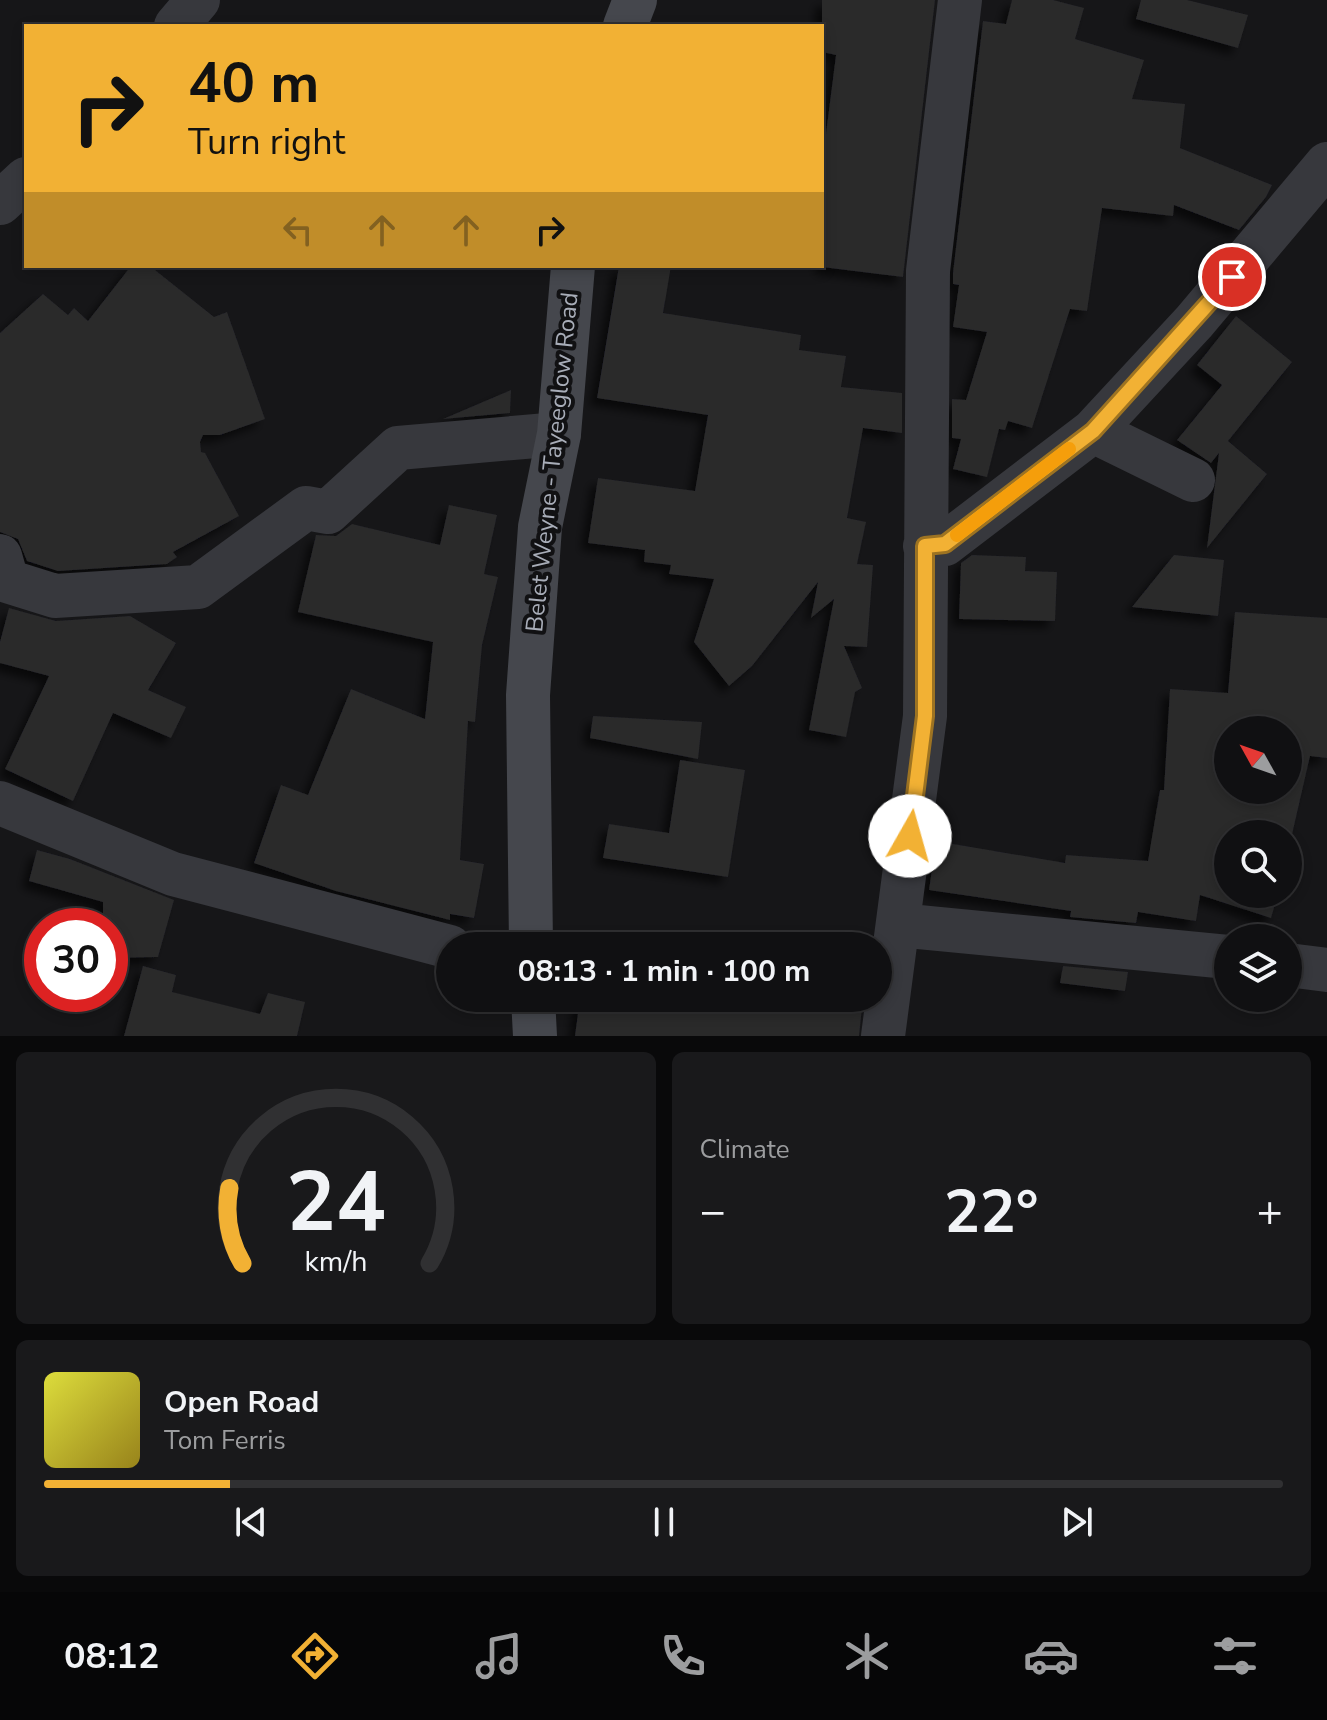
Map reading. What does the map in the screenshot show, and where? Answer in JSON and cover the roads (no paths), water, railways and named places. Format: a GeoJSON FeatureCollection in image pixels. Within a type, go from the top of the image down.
{"type":"FeatureCollection","features":[{"type":"Feature","properties":{"kind":"main road"},"geometry":{"type":"LineString","coordinates":[[626,24],[635,0]]}},
{"type":"Feature","properties":{"kind":"main road","name":"Belet Weyne - Tayeeglow Road"},"geometry":{"type":"LineString","coordinates":[[531,932],[528,695],[540,527],[559,434],[573,268]]}},
{"type":"Feature","properties":{"kind":"main road"},"geometry":{"type":"LineString","coordinates":[[534,1012],[535,1036]]}},
{"type":"Feature","properties":{"kind":"street"},"geometry":{"type":"LineString","coordinates":[[178,24],[198,0]]}},
{"type":"Feature","properties":{"kind":"street"},"geometry":{"type":"LineString","coordinates":[[883,1036],[925,716],[928,271],[960,0]]}},
{"type":"Feature","properties":{"kind":"street"},"geometry":{"type":"LineString","coordinates":[[925,546],[945,544],[1093,431],[1194,322],[1327,164]]}},
{"type":"Feature","properties":{"kind":"street"},"geometry":{"type":"LineString","coordinates":[[0,203],[24,181]]}},
{"type":"Feature","properties":{"kind":"street"},"geometry":{"type":"LineString","coordinates":[[1093,431],[1193,480]]}},
{"type":"Feature","properties":{"kind":"street"},"geometry":{"type":"LineString","coordinates":[[0,556],[7,581],[55,596],[198,587],[306,508],[328,512],[398,448],[559,434]]}},
{"type":"Feature","properties":{"kind":"street"},"geometry":{"type":"LineString","coordinates":[[0,803],[173,874],[436,943]]}},
{"type":"Feature","properties":{"kind":"street"},"geometry":{"type":"LineString","coordinates":[[898,925],[1214,956]]}},
{"type":"Feature","properties":{"kind":"street"},"geometry":{"type":"LineString","coordinates":[[1302,967],[1327,970]]}}]}
